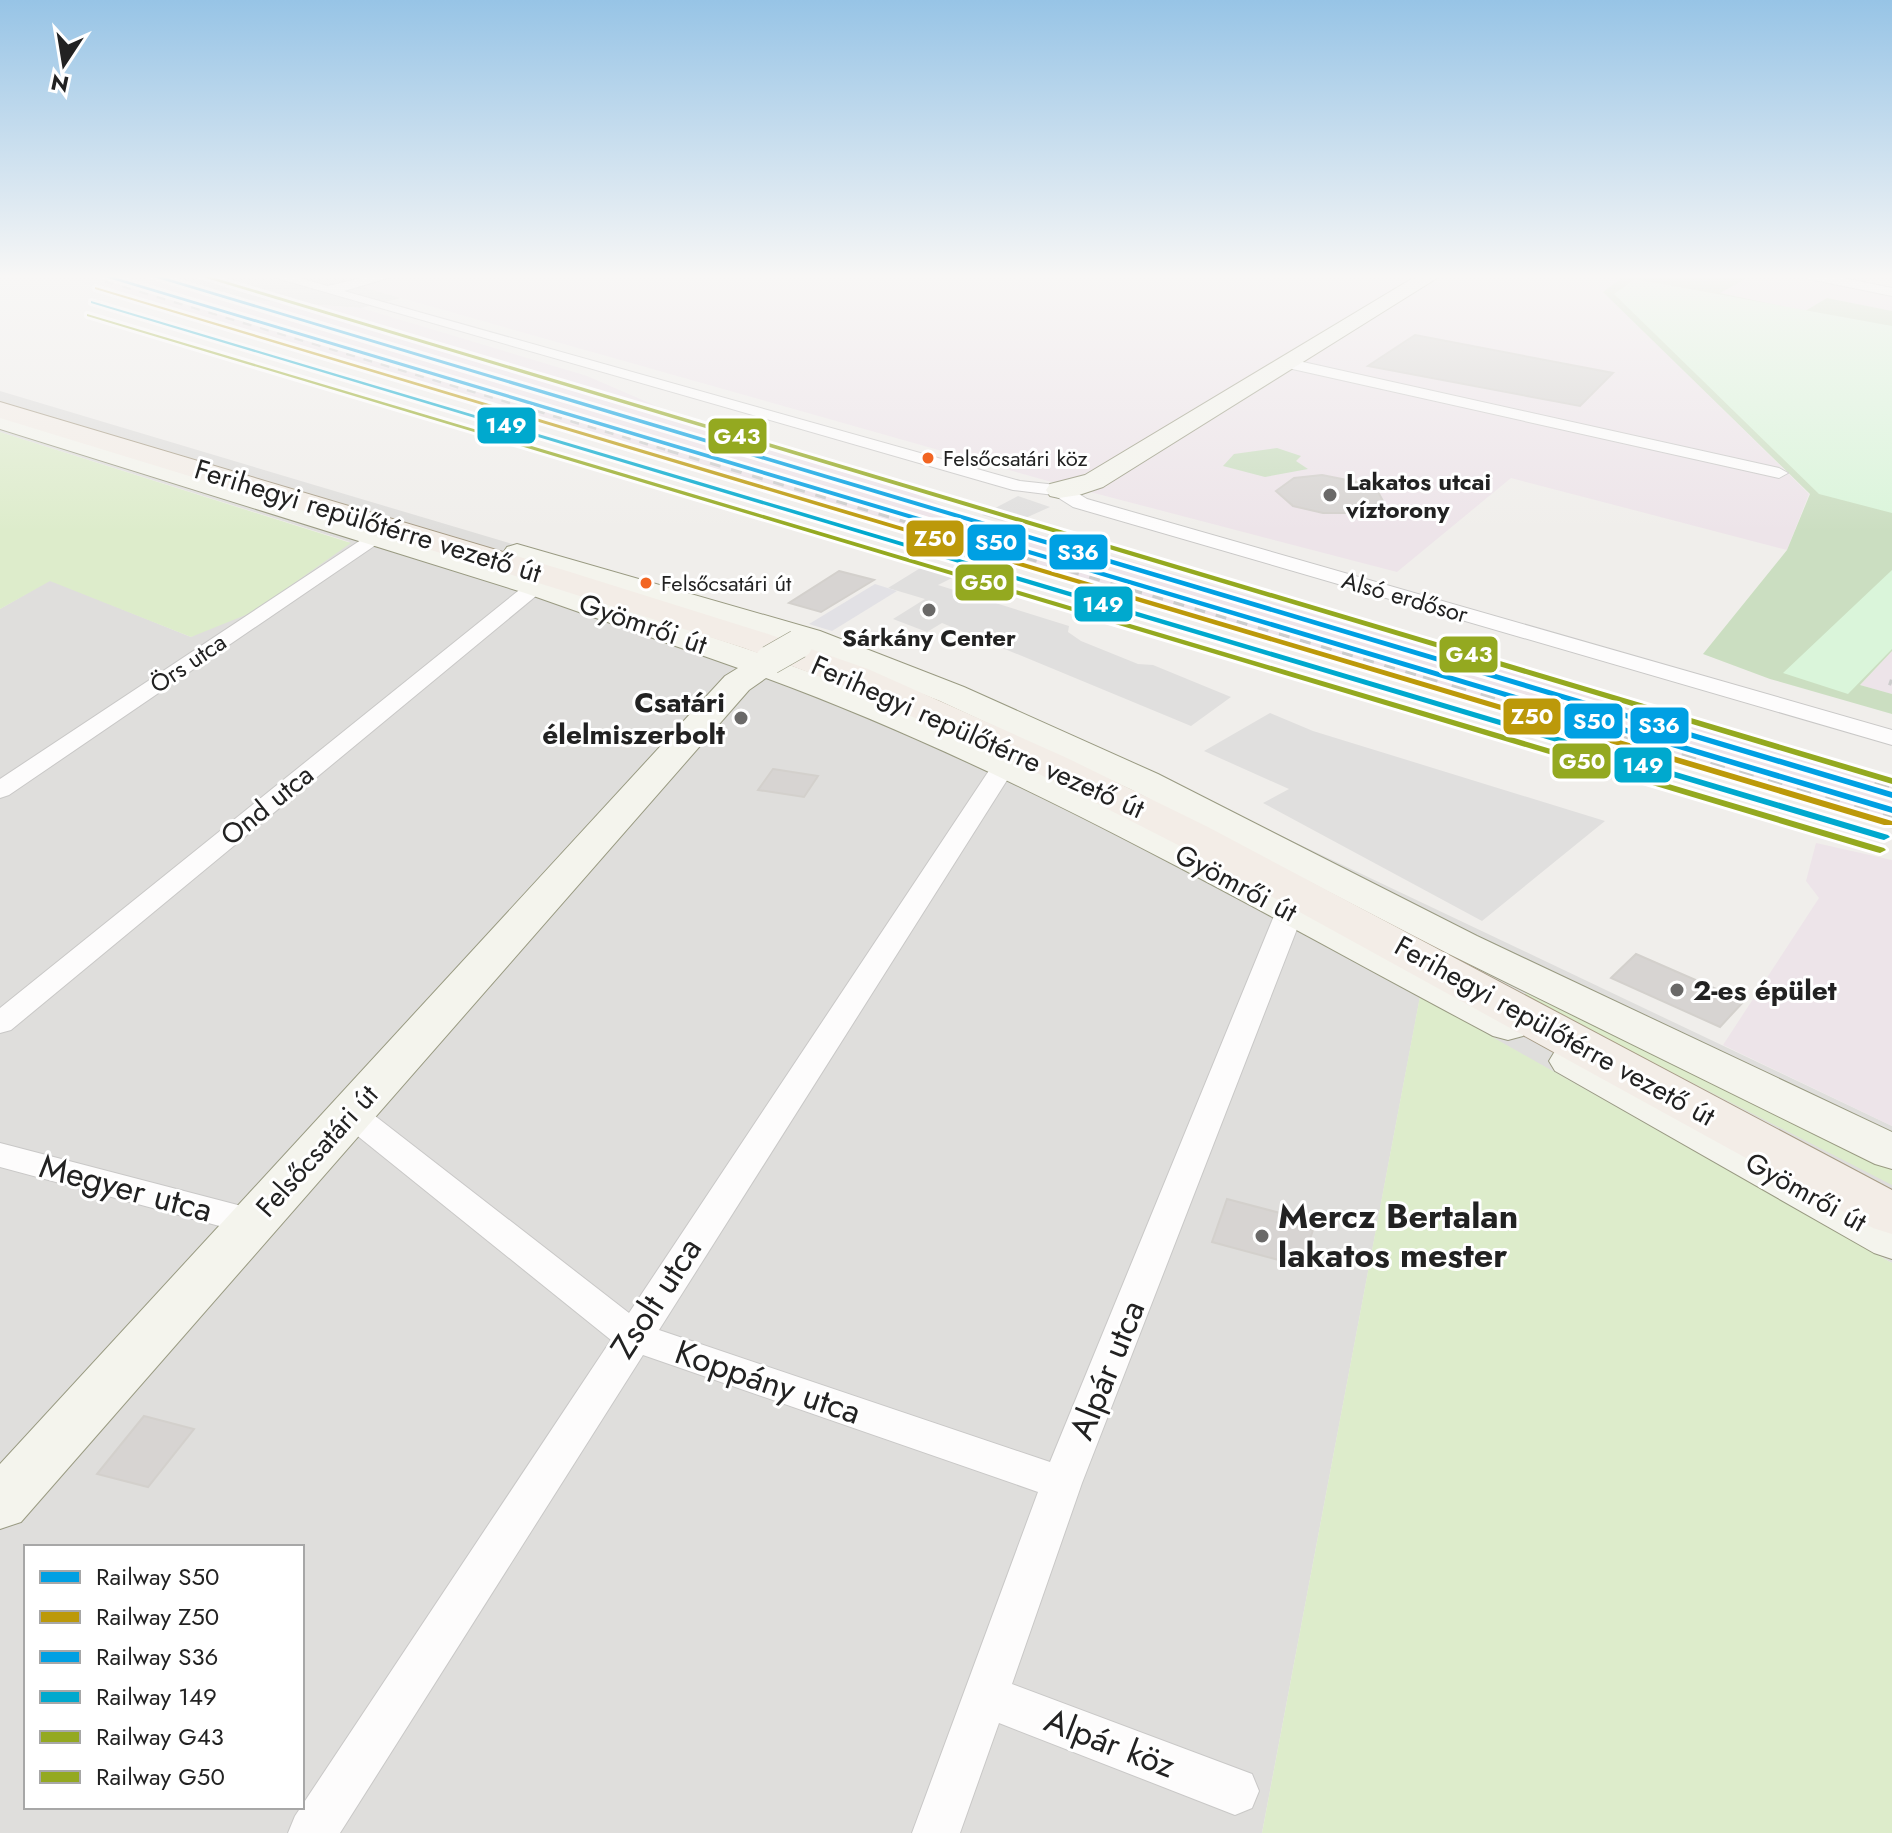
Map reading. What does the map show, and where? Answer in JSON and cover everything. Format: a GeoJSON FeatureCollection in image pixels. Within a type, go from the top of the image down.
{"type":"FeatureCollection","features":[{"type":"Feature","properties":{"kind":"main road","name":"Ferihegyi repülőtérre vezető út"},"geometry":{"type":"LineString","coordinates":[[0,410],[571,583],[756,641],[855,677],[1053,766],[1181,829],[1892,1214]]}},
{"type":"Feature","properties":{"kind":"street"},"geometry":{"type":"LineString","coordinates":[[577,361],[1019,486],[1059,490],[1090,483],[1289,361]]}},
{"type":"Feature","properties":{"kind":"street"},"geometry":{"type":"LineString","coordinates":[[1285,363],[1779,473]]}},
{"type":"Feature","properties":{"kind":"street","name":"Gyömrői út"},"geometry":{"type":"LineString","coordinates":[[0,399],[804,641],[952,694],[1103,762],[1463,945],[1892,1152]]}},
{"type":"Feature","properties":{"kind":"street","name":"Gyömrői út"},"geometry":{"type":"LineString","coordinates":[[0,421],[535,587],[766,663],[897,716],[1004,766],[1494,1018],[1892,1240]]}},
{"type":"Feature","properties":{"kind":"street","name":"Alsó erdősor"},"geometry":{"type":"LineString","coordinates":[[1059,490],[1080,503],[1892,738]]}},
{"type":"Feature","properties":{"kind":"street","name":"Örs utca"},"geometry":{"type":"LineString","coordinates":[[0,790],[376,536]]}},
{"type":"Feature","properties":{"kind":"street","name":"Ond utca"},"geometry":{"type":"LineString","coordinates":[[0,1023],[535,587]]}},
{"type":"Feature","properties":{"kind":"street","name":"Felsőcsatári út"},"geometry":{"type":"LineString","coordinates":[[0,1504],[737,683],[804,641]]}},
{"type":"Feature","properties":{"kind":"street","name":"Zsolt utca"},"geometry":{"type":"LineString","coordinates":[[312,1833],[1004,766]]}},
{"type":"Feature","properties":{"kind":"street","name":"Alpár utca"},"geometry":{"type":"LineString","coordinates":[[936,1833],[1062,1483],[1290,911]]}},
{"type":"Feature","properties":{"kind":"street","name":"Koppány utca"},"geometry":{"type":"LineString","coordinates":[[350,1113],[632,1336],[1062,1483]]}},
{"type":"Feature","properties":{"kind":"street","name":"Megyer utca"},"geometry":{"type":"LineString","coordinates":[[0,1155],[253,1222]]}},
{"type":"Feature","properties":{"kind":"street","name":"Alpár köz"},"geometry":{"type":"LineString","coordinates":[[985,1696],[1235,1791]]}},
{"type":"Feature","properties":{"kind":"shaded area"},"geometry":{"type":"Polygon","coordinates":[[[339,361],[536,361],[587,376],[737,441],[882,479],[948,508],[1892,783],[1892,829],[914,528],[689,462],[615,444],[339,361]]]}},
{"type":"Feature","properties":{"kind":"shaded area"},"geometry":{"type":"Polygon","coordinates":[[[622,361],[1674,361],[1809,494],[1787,550],[1511,478],[1397,572],[1048,481],[622,361]]]}},
{"type":"Feature","properties":{"kind":"shaded area"},"geometry":{"type":"Polygon","coordinates":[[[0,391],[810,633],[1044,723],[1892,1126],[1892,1263],[1420,997],[1262,1833],[0,1833],[0,609],[50,580],[191,637],[350,542],[0,432],[0,391]]]}},
{"type":"Feature","properties":{"kind":"shaded area"},"geometry":{"type":"Polygon","coordinates":[[[1018,496],[1050,507],[1012,524],[982,515],[1018,496]]]}},
{"type":"Feature","properties":{"kind":"shaded area"},"geometry":{"type":"Polygon","coordinates":[[[930,562],[962,573],[938,585],[1069,626],[1068,632],[1081,641],[1138,664],[1153,665],[1231,697],[1191,726],[942,623],[927,632],[893,619],[925,599],[888,588],[930,562]]]}},
{"type":"Feature","properties":{"kind":"shaded area"},"geometry":{"type":"Polygon","coordinates":[[[875,584],[897,591],[832,631],[809,624],[875,584]]]}},
{"type":"Feature","properties":{"kind":"shaded area"},"geometry":{"type":"Polygon","coordinates":[[[1892,651],[1892,694],[1860,685],[1892,651]]]}},
{"type":"Feature","properties":{"kind":"shaded area"},"geometry":{"type":"Polygon","coordinates":[[[1270,713],[1313,731],[1605,821],[1482,921],[1263,803],[1289,789],[1204,751],[1270,713]]]}},
{"type":"Feature","properties":{"kind":"shaded area"},"geometry":{"type":"Polygon","coordinates":[[[1816,843],[1892,860],[1892,1126],[1723,1045],[1819,898],[1806,881],[1816,843]]]}},
{"type":"Feature","properties":{"kind":"green space"},"geometry":{"type":"Polygon","coordinates":[[[1673,361],[1892,361],[1892,651],[1860,685],[1892,694],[1892,714],[1770,679],[1703,654],[1787,550],[1810,494],[1673,361]]]}},
{"type":"Feature","properties":{"kind":"green space"},"geometry":{"type":"Polygon","coordinates":[[[1682,361],[1892,361],[1892,513],[1819,494],[1682,361]]]}},
{"type":"Feature","properties":{"kind":"green space"},"geometry":{"type":"Polygon","coordinates":[[[0,432],[351,543],[253,612],[191,637],[50,581],[0,609],[0,432]]]}},
{"type":"Feature","properties":{"kind":"green space"},"geometry":{"type":"Polygon","coordinates":[[[1277,448],[1301,456],[1296,461],[1308,469],[1265,477],[1223,466],[1234,454],[1277,448]]]}},
{"type":"Feature","properties":{"kind":"green space"},"geometry":{"type":"Polygon","coordinates":[[[1892,570],[1892,649],[1848,694],[1783,673],[1892,570]]]}},
{"type":"Feature","properties":{"kind":"green space"},"geometry":{"type":"Polygon","coordinates":[[[1526,993],[1892,1164],[1892,1185],[1525,997],[1526,993]]]}},
{"type":"Feature","properties":{"kind":"green space"},"geometry":{"type":"Polygon","coordinates":[[[1420,996],[1892,1263],[1892,1833],[1262,1833],[1420,996]]]}},
{"type":"Feature","properties":{"kind":"building"},"geometry":{"type":"Polygon","coordinates":[[[1376,361],[1548,361],[1613,373],[1580,406],[1368,366],[1376,361]]]}},
{"type":"Feature","properties":{"kind":"building","name":"Lakatos utcai víztorony"},"geometry":{"type":"Polygon","coordinates":[[[1322,475],[1367,484],[1377,490],[1383,501],[1357,513],[1323,513],[1293,506],[1276,491],[1294,478],[1322,475]]]}},
{"type":"Feature","properties":{"kind":"building"},"geometry":{"type":"Polygon","coordinates":[[[839,571],[874,580],[821,612],[789,603],[839,571]]]}},
{"type":"Feature","properties":{"kind":"building"},"geometry":{"type":"Polygon","coordinates":[[[773,769],[818,776],[804,797],[758,790],[773,769]]]}},
{"type":"Feature","properties":{"kind":"building","name":"2-es épület"},"geometry":{"type":"Polygon","coordinates":[[[1636,954],[1744,1001],[1720,1027],[1611,978],[1636,954]]]}},
{"type":"Feature","properties":{"kind":"building","name":"Mercz Bertalan lakatos mester"},"geometry":{"type":"Polygon","coordinates":[[[1227,1199],[1280,1213],[1278,1220],[1313,1230],[1301,1266],[1212,1242],[1227,1199]]]}},
{"type":"Feature","properties":{"kind":"building"},"geometry":{"type":"Polygon","coordinates":[[[144,1416],[194,1429],[148,1487],[97,1474],[144,1416]]]}},
{"type":"Feature","properties":{"kind":"railway"},"geometry":{"type":"LineString","coordinates":[[370,361],[674,452]]}},
{"type":"Feature","properties":{"kind":"railway"},"geometry":{"type":"LineString","coordinates":[[668,450],[1430,679]]}},
{"type":"Feature","properties":{"kind":"railway"},"geometry":{"type":"LineString","coordinates":[[1423,677],[1892,818]]}},
{"type":"Feature","properties":{"kind":"railway"},"geometry":{"type":"LineString","coordinates":[[1874,785],[1892,790]]}},
{"type":"Feature","properties":{"kind":"rail line","name":"G50"},"geometry":{"type":"LineString","coordinates":[[241,361],[1880,850]]}},
{"type":"Feature","properties":{"kind":"rail line","name":"149"},"geometry":{"type":"LineString","coordinates":[[289,361],[1884,837]]}},
{"type":"Feature","properties":{"kind":"rail line","name":"Z50"},"geometry":{"type":"LineString","coordinates":[[340,361],[1888,823]]}},
{"type":"Feature","properties":{"kind":"rail line","name":"S50"},"geometry":{"type":"LineString","coordinates":[[387,361],[1892,810]]}},
{"type":"Feature","properties":{"kind":"rail line","name":"S36"},"geometry":{"type":"LineString","coordinates":[[437,361],[1892,795]]}},
{"type":"Feature","properties":{"kind":"rail line","name":"G43"},"geometry":{"type":"LineString","coordinates":[[485,361],[1892,781]]}},
{"type":"Feature","properties":{"kind":"place","name":"Felsőcsatári köz"},"geometry":{"type":"Point","coordinates":[928,458]}},
{"type":"Feature","properties":{"kind":"place","name":"Lakatos utcai víztorony"},"geometry":{"type":"Point","coordinates":[1330,495]}},
{"type":"Feature","properties":{"kind":"place","name":"Felsőcsatári út"},"geometry":{"type":"Point","coordinates":[646,583]}},
{"type":"Feature","properties":{"kind":"place","name":"Sárkány Center"},"geometry":{"type":"Point","coordinates":[929,610]}},
{"type":"Feature","properties":{"kind":"place","name":"Csatári élelmiszerbolt"},"geometry":{"type":"Point","coordinates":[741,718]}},
{"type":"Feature","properties":{"kind":"place","name":"2-es épület"},"geometry":{"type":"Point","coordinates":[1677,990]}},
{"type":"Feature","properties":{"kind":"place","name":"Mercz Bertalan lakatos mester"},"geometry":{"type":"Point","coordinates":[1262,1236]}}]}
